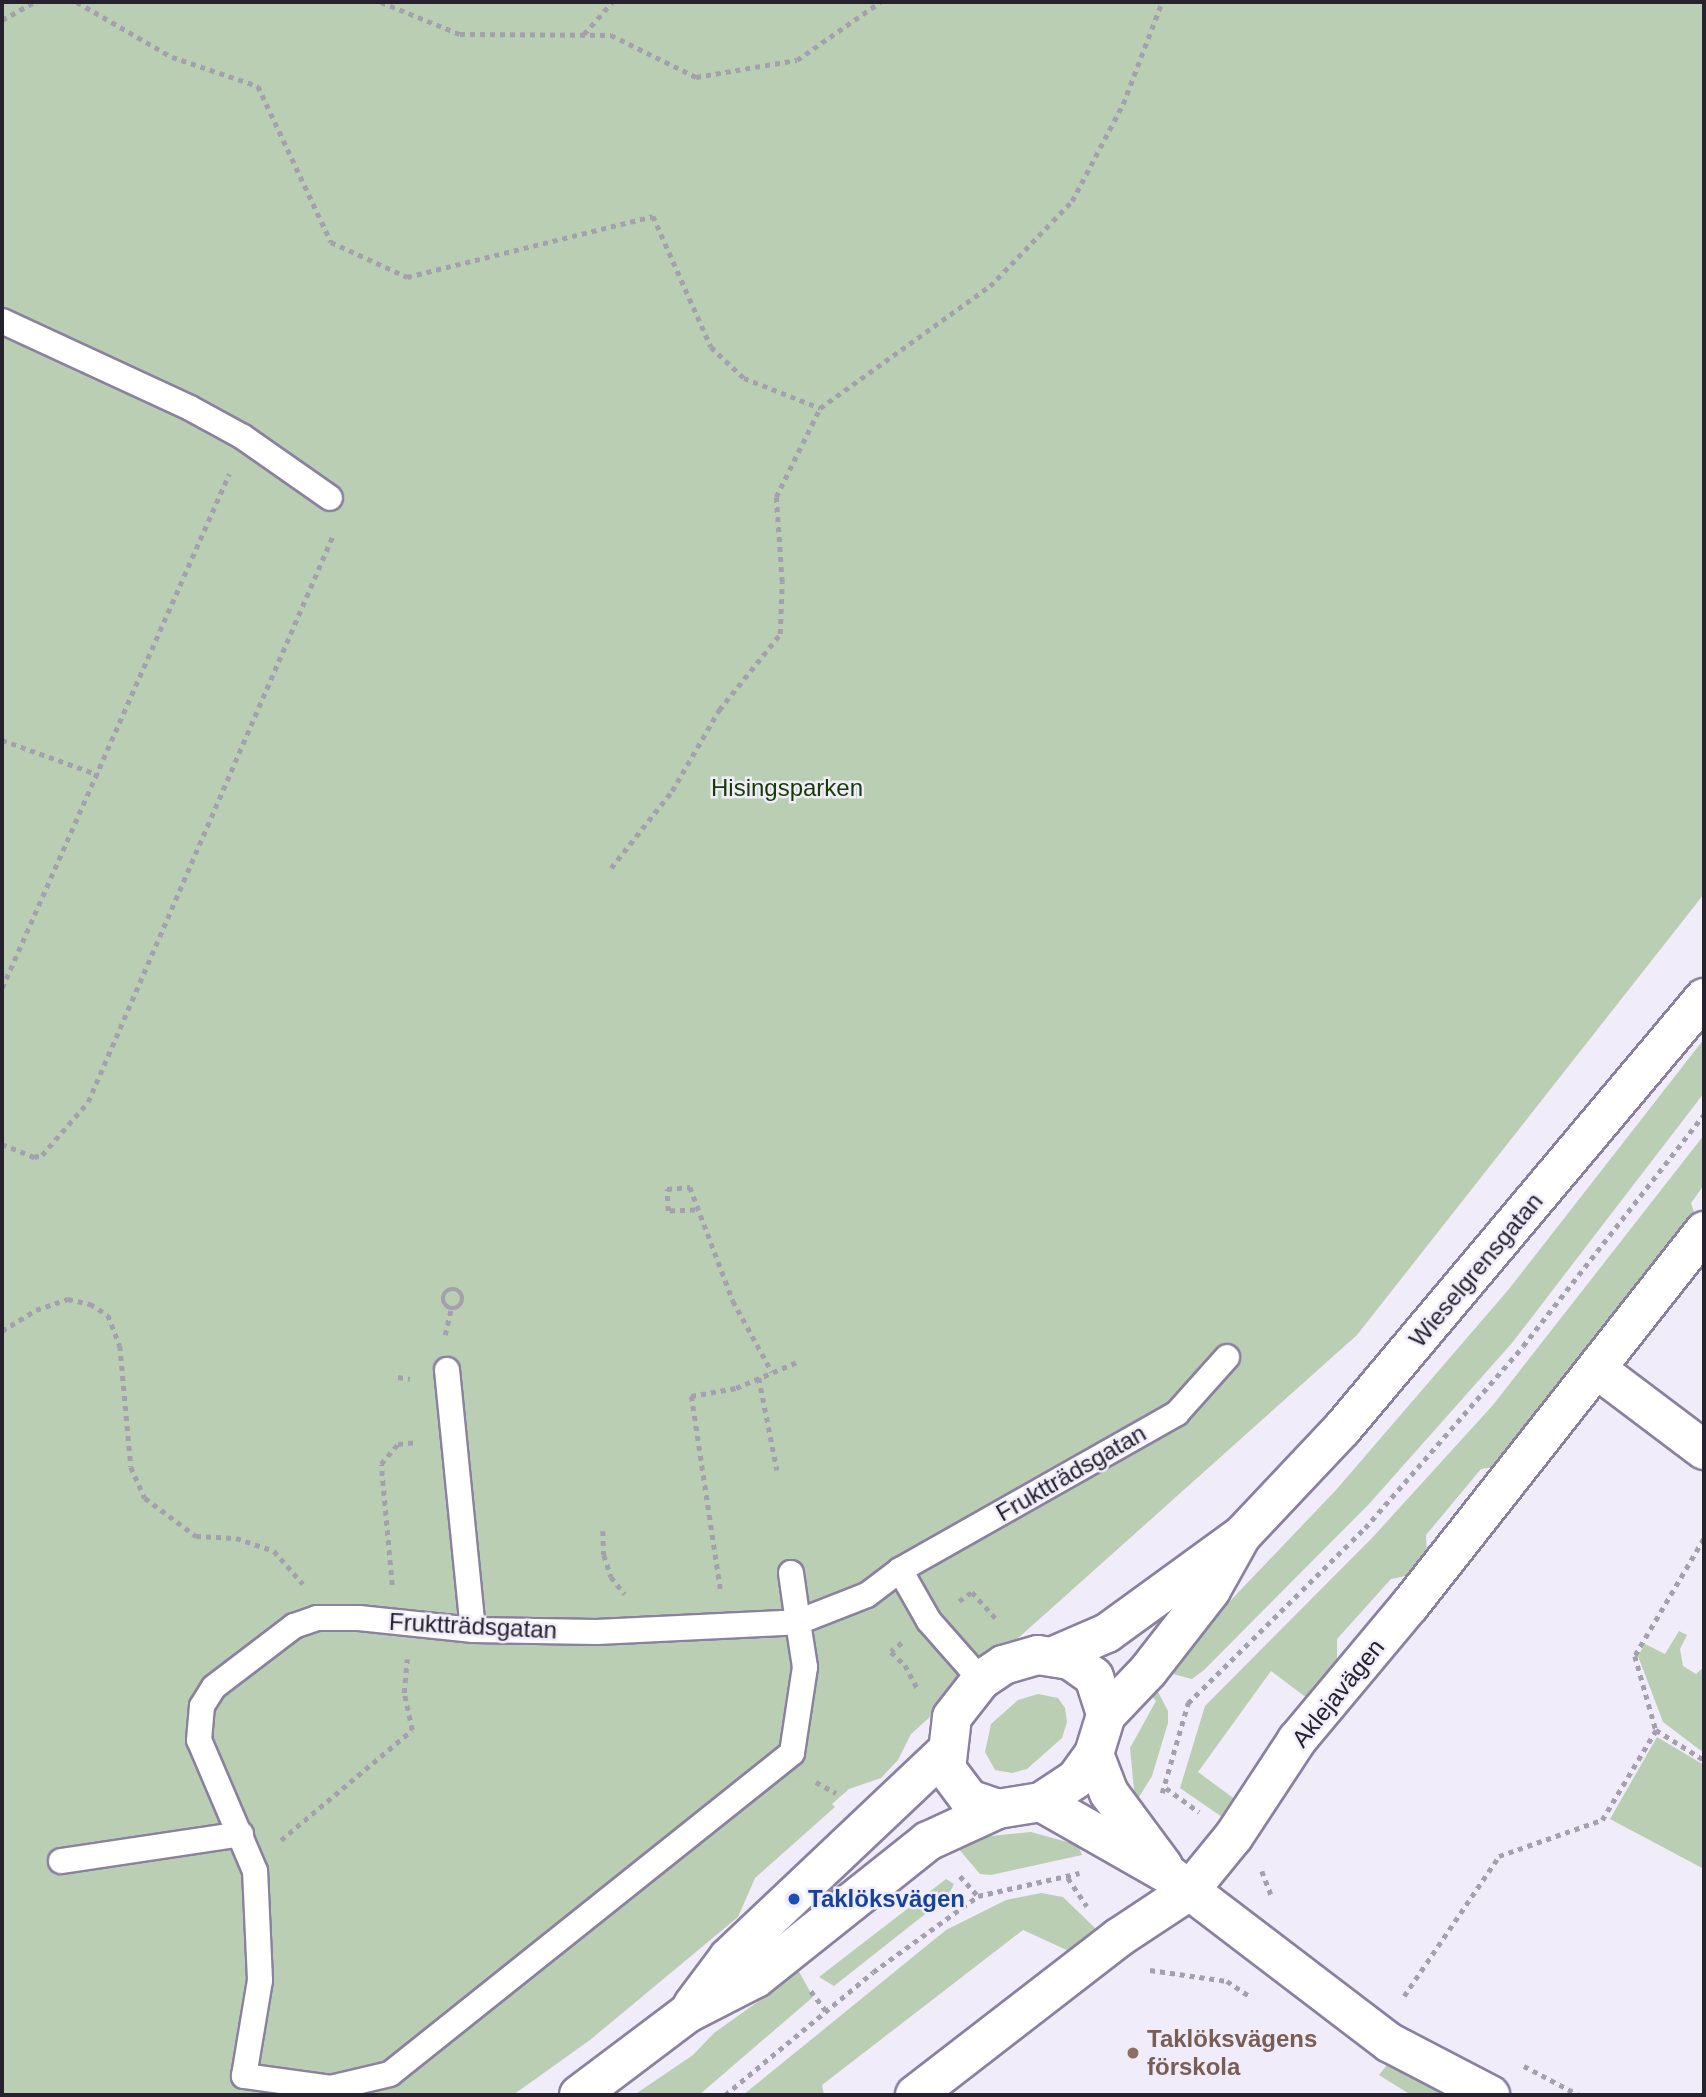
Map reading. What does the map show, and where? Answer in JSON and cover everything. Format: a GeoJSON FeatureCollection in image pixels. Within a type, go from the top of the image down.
{"type":"FeatureCollection","features":[{"type":"Feature","properties":{"kind":"street","name":"Wieselgrensgatan"},"geometry":{"type":"LineString","coordinates":[[688,2013],[729,1957],[944,1754],[951,1717],[981,1680],[1019,1659],[1054,1656],[1107,1633],[1241,1535],[1342,1429],[1704,998]]}},
{"type":"Feature","properties":{"kind":"street","name":"Aklejavägen"},"geometry":{"type":"LineString","coordinates":[[915,2095],[1118,1938],[1234,1836],[1297,1740],[1598,1370],[1704,1231]]}},
{"type":"Feature","properties":{"kind":"street"},"geometry":{"type":"LineString","coordinates":[[1598,1370],[1704,1450]]}},
{"type":"Feature","properties":{"kind":"street","name":"Wieselgrensgatan"},"geometry":{"type":"LineString","coordinates":[[579,2095],[688,2013],[756,1978],[928,1841],[998,1809],[1041,1802],[1076,1779],[1094,1754],[1106,1715],[1148,1671],[1211,1590],[1241,1535]]}},
{"type":"Feature","properties":{"kind":"street"},"geometry":{"type":"LineString","coordinates":[[1054,1656],[1094,1677],[1106,1715]]}},
{"type":"Feature","properties":{"kind":"street"},"geometry":{"type":"LineString","coordinates":[[944,1754],[946,1769],[955,1786],[969,1799],[998,1809]]}},
{"type":"Feature","properties":{"kind":"street"},"geometry":{"type":"LineString","coordinates":[[1094,1754],[1125,1835]]}},
{"type":"Feature","properties":{"kind":"street"},"geometry":{"type":"LineString","coordinates":[[1041,1802],[1125,1835],[1178,1883],[1390,2043],[1490,2095]]}},
{"type":"Feature","properties":{"kind":"lane"},"geometry":{"type":"LineString","coordinates":[[2,321],[122,373],[243,437],[330,498]]}},
{"type":"Feature","properties":{"kind":"lane","name":"Fruktträdsgatan"},"geometry":{"type":"LineString","coordinates":[[240,2086],[260,1980],[260,1929],[253,1864],[199,1740],[202,1706],[214,1687],[294,1626],[323,1618],[473,1630],[657,1630],[798,1622],[867,1595],[900,1570],[1177,1413],[1227,1357]]}},
{"type":"Feature","properties":{"kind":"lane"},"geometry":{"type":"LineString","coordinates":[[446,1370],[473,1630]]}},
{"type":"Feature","properties":{"kind":"lane"},"geometry":{"type":"LineString","coordinates":[[900,1570],[929,1621],[981,1680]]}},
{"type":"Feature","properties":{"kind":"lane"},"geometry":{"type":"LineString","coordinates":[[240,2086],[331,2088],[390,2074],[792,1754],[805,1667],[791,1573]]}},
{"type":"Feature","properties":{"kind":"lane"},"geometry":{"type":"LineString","coordinates":[[61,1861],[241,1834]]}},
{"type":"Feature","properties":{"kind":"path"},"geometry":{"type":"LineString","coordinates":[[2,20],[34,2]]}},
{"type":"Feature","properties":{"kind":"path"},"geometry":{"type":"LineString","coordinates":[[77,2],[172,57],[258,86],[331,242],[407,277],[653,216],[712,347],[744,378],[820,408]]}},
{"type":"Feature","properties":{"kind":"path"},"geometry":{"type":"LineString","coordinates":[[381,2],[460,34],[611,35],[696,77],[797,60],[880,2]]}},
{"type":"Feature","properties":{"kind":"path"},"geometry":{"type":"LineString","coordinates":[[584,34],[612,2]]}},
{"type":"Feature","properties":{"kind":"path"},"geometry":{"type":"LineString","coordinates":[[611,868],[672,791],[719,710],[780,634],[782,582],[776,497],[820,408],[990,286],[1072,201],[1123,104],[1162,2]]}},
{"type":"Feature","properties":{"kind":"path"},"geometry":{"type":"LineString","coordinates":[[2,988],[99,775],[243,437]]}},
{"type":"Feature","properties":{"kind":"path"},"geometry":{"type":"LineString","coordinates":[[2,1144],[34,1157],[42,1155],[88,1102],[334,537],[336,514],[330,498]]}},
{"type":"Feature","properties":{"kind":"path"},"geometry":{"type":"LineString","coordinates":[[2,740],[99,775]]}},
{"type":"Feature","properties":{"kind":"path"},"geometry":{"type":"LineString","coordinates":[[724,2095],[873,1972],[978,1896],[1068,1878],[1092,1867],[1125,1835],[1166,1788],[1188,1703],[1365,1528],[1523,1346],[1704,1114]]}},
{"type":"Feature","properties":{"kind":"path"},"geometry":{"type":"LineString","coordinates":[[695,1210],[668,1211],[667,1189],[690,1187],[695,1210],[733,1301],[772,1372]]}},
{"type":"Feature","properties":{"kind":"path"},"geometry":{"type":"LineString","coordinates":[[460,1292],[461,1305],[447,1307],[444,1294],[460,1292]]}},
{"type":"Feature","properties":{"kind":"path"},"geometry":{"type":"LineString","coordinates":[[2,1331],[36,1310],[68,1299],[90,1304],[107,1315],[120,1346],[131,1468],[145,1498],[196,1536],[236,1538],[274,1551],[304,1586],[323,1618]]}},
{"type":"Feature","properties":{"kind":"path"},"geometry":{"type":"LineString","coordinates":[[726,1628],[691,1396],[736,1388],[797,1362]]}},
{"type":"Feature","properties":{"kind":"path"},"geometry":{"type":"LineString","coordinates":[[759,1378],[778,1470]]}},
{"type":"Feature","properties":{"kind":"path"},"geometry":{"type":"LineString","coordinates":[[413,1379],[415,1391]]}},
{"type":"Feature","properties":{"kind":"path"},"geometry":{"type":"LineString","coordinates":[[253,1864],[412,1730],[404,1693],[403,1623],[381,1464],[398,1444],[421,1441],[419,1429]]}},
{"type":"Feature","properties":{"kind":"path"},"geometry":{"type":"LineString","coordinates":[[603,1531],[604,1555],[611,1577],[657,1630]]}},
{"type":"Feature","properties":{"kind":"path"},"geometry":{"type":"LineString","coordinates":[[1704,1539],[1635,1656],[1656,1730],[1704,1760]]}},
{"type":"Feature","properties":{"kind":"path"},"geometry":{"type":"LineString","coordinates":[[1404,1996],[1499,1856],[1602,1820],[1656,1730]]}},
{"type":"Feature","properties":{"kind":"path"},"geometry":{"type":"LineString","coordinates":[[784,1760],[844,1794]]}},
{"type":"Feature","properties":{"kind":"path"},"geometry":{"type":"LineString","coordinates":[[1257,1860],[1272,1897],[1282,1905]]}},
{"type":"Feature","properties":{"kind":"path"},"geometry":{"type":"LineString","coordinates":[[1068,1878],[1077,1895],[1151,1971],[1227,1981],[1262,2004]]}},
{"type":"Feature","properties":{"kind":"path"},"geometry":{"type":"LineString","coordinates":[[1393,1989],[1413,2002]]}},
{"type":"Feature","properties":{"kind":"path"},"geometry":{"type":"LineString","coordinates":[[1512,2060],[1579,2095]]}},
{"type":"Feature","properties":{"kind":"green space","name":"Hisingsparken"},"geometry":{"type":"Polygon","coordinates":[[[2,2],[1704,2],[1704,894],[1357,1335],[911,1734],[898,1760],[881,1778],[849,1789],[832,1804],[835,1807],[755,1878],[738,1917],[590,2040],[513,2095],[2,2095],[2,2]]]}},
{"type":"Feature","properties":{"kind":"green space"},"geometry":{"type":"Polygon","coordinates":[[[1704,1039],[1704,1093],[1512,1343],[1369,1504],[1204,1670],[1192,1679],[1173,1674],[1211,1621],[1336,1490],[1509,1289],[1704,1039]]]}},
{"type":"Feature","properties":{"kind":"green space"},"geometry":{"type":"Polygon","coordinates":[[[1704,1135],[1704,1185],[1691,1203],[1696,1218],[1503,1466],[1481,1469],[1426,1535],[1427,1557],[1411,1575],[1391,1579],[1337,1639],[1337,1669],[1307,1698],[1271,1671],[1198,1772],[1236,1800],[1228,1815],[1222,1817],[1180,1788],[1205,1706],[1372,1538],[1493,1405],[1704,1135]]]}},
{"type":"Feature","properties":{"kind":"green space"},"geometry":{"type":"Polygon","coordinates":[[[1679,1631],[1687,1635],[1680,1649],[1683,1666],[1696,1674],[1704,1667],[1704,1753],[1663,1722],[1638,1656],[1645,1644],[1665,1654],[1679,1631]]]}},
{"type":"Feature","properties":{"kind":"green space"},"geometry":{"type":"Polygon","coordinates":[[[1156,1688],[1168,1711],[1168,1723],[1152,1776],[1136,1802],[1130,1795],[1134,1790],[1130,1748],[1156,1701],[1151,1695],[1156,1688]]]}},
{"type":"Feature","properties":{"kind":"green space"},"geometry":{"type":"Polygon","coordinates":[[[1038,1694],[1058,1698],[1065,1708],[1067,1722],[1062,1738],[1027,1769],[1012,1773],[995,1770],[985,1752],[991,1724],[1018,1700],[1038,1694]]]}},
{"type":"Feature","properties":{"kind":"green space"},"geometry":{"type":"Polygon","coordinates":[[[1657,1737],[1704,1765],[1704,1869],[1610,1819],[1657,1737]]]}},
{"type":"Feature","properties":{"kind":"green space"},"geometry":{"type":"Polygon","coordinates":[[[1031,1832],[1078,1845],[1082,1855],[991,1875],[980,1874],[957,1847],[971,1838],[1031,1832]]]}},
{"type":"Feature","properties":{"kind":"green space"},"geometry":{"type":"Polygon","coordinates":[[[946,1879],[954,1884],[948,1896],[834,1986],[819,1977],[946,1879]]]}},
{"type":"Feature","properties":{"kind":"green space"},"geometry":{"type":"Polygon","coordinates":[[[1041,1893],[1063,1897],[1097,1930],[1071,1952],[1023,1930],[822,2085],[824,2095],[743,2095],[946,1930],[1006,1900],[1041,1893]]]}},
{"type":"Feature","properties":{"kind":"green space"},"geometry":{"type":"Polygon","coordinates":[[[797,1968],[813,1997],[699,2095],[634,2095],[693,2055],[714,2033],[791,1978],[790,1972],[797,1968]]]}},
{"type":"Feature","properties":{"kind":"green space"},"geometry":{"type":"Polygon","coordinates":[[[1387,2065],[1430,2084],[1443,2095],[1411,2095],[1379,2075],[1387,2065]]]}},
{"type":"Feature","properties":{"kind":"place","name":"Taklöksvägen"},"geometry":{"type":"Point","coordinates":[794,1899]}},
{"type":"Feature","properties":{"kind":"place","name":"Taklöksvägens förskola"},"geometry":{"type":"Point","coordinates":[1133,2053]}}]}
